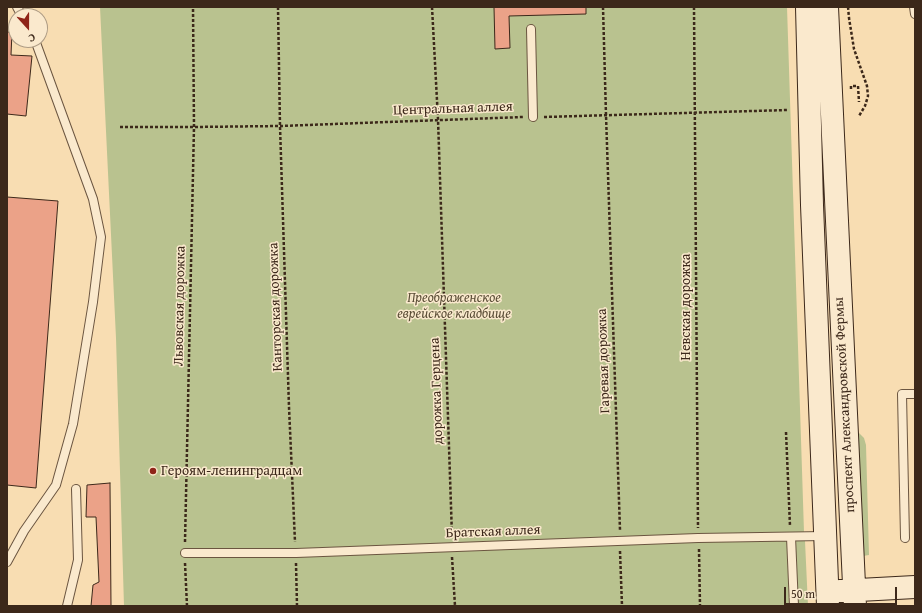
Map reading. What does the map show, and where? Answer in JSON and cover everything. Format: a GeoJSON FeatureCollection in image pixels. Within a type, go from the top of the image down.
{"type":"FeatureCollection","features":[{"type":"Feature","properties":{"kind":"main road"},"geometry":{"type":"LineString","coordinates":[[807,7],[830,92]]}},
{"type":"Feature","properties":{"kind":"main road"},"geometry":{"type":"LineString","coordinates":[[827,7],[830,92]]}},
{"type":"Feature","properties":{"kind":"main road","name":"проспект Александровской Фермы"},"geometry":{"type":"LineString","coordinates":[[830,92],[855,598]]}},
{"type":"Feature","properties":{"kind":"main road","name":"проспект Александровской Фермы"},"geometry":{"type":"LineString","coordinates":[[828,599],[812,205],[830,92]]}},
{"type":"Feature","properties":{"kind":"main road"},"geometry":{"type":"LineString","coordinates":[[828,599],[855,598],[915,587]]}},
{"type":"Feature","properties":{"kind":"lane"},"geometry":{"type":"LineString","coordinates":[[914,7],[915,14]]}},
{"type":"Feature","properties":{"kind":"lane"},"geometry":{"type":"LineString","coordinates":[[531,28],[532,117]]}},
{"type":"Feature","properties":{"kind":"lane"},"geometry":{"type":"LineString","coordinates":[[7,562],[24,531],[56,485],[73,424],[93,302],[101,237],[93,199],[38,48]]}},
{"type":"Feature","properties":{"kind":"lane"},"geometry":{"type":"LineString","coordinates":[[905,538],[902,394],[915,394]]}},
{"type":"Feature","properties":{"kind":"lane"},"geometry":{"type":"LineString","coordinates":[[67,606],[78,560],[76,489]]}},
{"type":"Feature","properties":{"kind":"lane","name":"Братская аллея"},"geometry":{"type":"LineString","coordinates":[[185,553],[296,553],[698,538],[825,536]]}},
{"type":"Feature","properties":{"kind":"lane"},"geometry":{"type":"LineString","coordinates":[[791,537],[794,606]]}},
{"type":"Feature","properties":{"kind":"path","name":"Львовская дорожка"},"geometry":{"type":"LineString","coordinates":[[187,606],[185,553],[194,128],[194,7]]}},
{"type":"Feature","properties":{"kind":"path","name":"Канторская дорожка"},"geometry":{"type":"LineString","coordinates":[[278,7],[280,126],[297,606]]}},
{"type":"Feature","properties":{"kind":"path","name":"дорожка Герцена"},"geometry":{"type":"LineString","coordinates":[[432,7],[438,119],[455,606]]}},
{"type":"Feature","properties":{"kind":"path","name":"Гаревая дорожка"},"geometry":{"type":"LineString","coordinates":[[604,7],[606,115],[622,606]]}},
{"type":"Feature","properties":{"kind":"path","name":"Невская дорожка"},"geometry":{"type":"LineString","coordinates":[[694,7],[698,538],[700,606]]}},
{"type":"Feature","properties":{"kind":"path"},"geometry":{"type":"LineString","coordinates":[[848,7],[854,50],[867,86],[868,96],[865,106],[859,116]]}},
{"type":"Feature","properties":{"kind":"path"},"geometry":{"type":"LineString","coordinates":[[830,92],[851,86],[858,86],[859,102]]}},
{"type":"Feature","properties":{"kind":"path","name":"Центральная аллея"},"geometry":{"type":"LineString","coordinates":[[120,127],[194,128],[280,126],[438,119],[788,110]]}},
{"type":"Feature","properties":{"kind":"path"},"geometry":{"type":"LineString","coordinates":[[786,432],[791,537]]}},
{"type":"Feature","properties":{"kind":"green space","name":"Преображенское еврейское кладбище"},"geometry":{"type":"Polygon","coordinates":[[[100,7],[787,7],[804,532],[802,532],[802,540],[805,541],[808,606],[124,606],[116,338],[100,7]]]}},
{"type":"Feature","properties":{"kind":"green space"},"geometry":{"type":"Polygon","coordinates":[[[856,430],[864,438],[866,445],[869,555],[863,556],[856,430]]]}},
{"type":"Feature","properties":{"kind":"building"},"geometry":{"type":"Polygon","coordinates":[[[494,7],[586,7],[586,14],[509,16],[510,48],[495,49],[494,7]]]}},
{"type":"Feature","properties":{"kind":"building"},"geometry":{"type":"Polygon","coordinates":[[[8,32],[8,48],[11,48],[11,55],[32,56],[26,116],[7,114],[8,32]]]}},
{"type":"Feature","properties":{"kind":"building"},"geometry":{"type":"Polygon","coordinates":[[[7,197],[58,201],[36,488],[7,485],[7,197]]]}},
{"type":"Feature","properties":{"kind":"building"},"geometry":{"type":"Polygon","coordinates":[[[110,483],[111,606],[91,606],[93,585],[99,582],[96,517],[86,517],[87,485],[110,483]]]}},
{"type":"Feature","properties":{"kind":"place","name":"Героям-ленинградцам"},"geometry":{"type":"Point","coordinates":[153,471]}}]}
